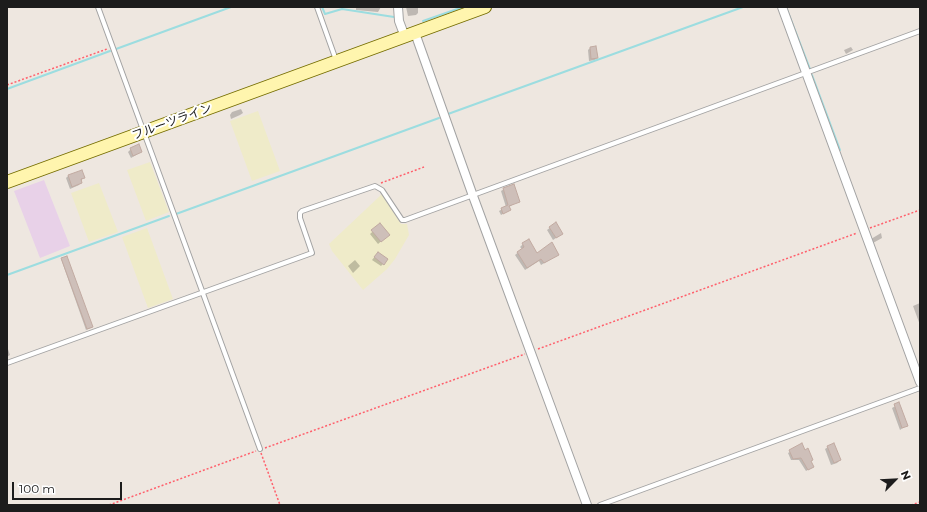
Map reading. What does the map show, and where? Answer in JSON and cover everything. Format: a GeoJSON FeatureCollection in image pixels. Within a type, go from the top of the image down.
{"type":"FeatureCollection","features":[{"type":"Feature","properties":{"kind":"street"},"geometry":{"type":"LineString","coordinates":[[398,7],[400,21],[410,35],[473,196],[587,505]]}},
{"type":"Feature","properties":{"kind":"street","name":"フルーツライン"},"geometry":{"type":"LineString","coordinates":[[7,182],[485,7]]}},
{"type":"Feature","properties":{"kind":"street"},"geometry":{"type":"LineString","coordinates":[[782,7],[920,382]]}},
{"type":"Feature","properties":{"kind":"lane"},"geometry":{"type":"LineString","coordinates":[[98,7],[260,449]]}},
{"type":"Feature","properties":{"kind":"lane"},"geometry":{"type":"LineString","coordinates":[[317,7],[337,62]]}},
{"type":"Feature","properties":{"kind":"lane"},"geometry":{"type":"LineString","coordinates":[[7,364],[312,253],[300,218],[300,213],[371,187],[377,187],[382,190],[402,220],[405,220],[920,31]]}},
{"type":"Feature","properties":{"kind":"lane"},"geometry":{"type":"LineString","coordinates":[[600,505],[920,388]]}},
{"type":"Feature","properties":{"kind":"path"},"geometry":{"type":"LineString","coordinates":[[7,85],[110,47]]}},
{"type":"Feature","properties":{"kind":"path"},"geometry":{"type":"LineString","coordinates":[[377,187],[380,183],[424,167]]}},
{"type":"Feature","properties":{"kind":"path"},"geometry":{"type":"LineString","coordinates":[[109,505],[920,210]]}},
{"type":"Feature","properties":{"kind":"path"},"geometry":{"type":"LineString","coordinates":[[260,449],[280,505]]}},
{"type":"Feature","properties":{"kind":"path"},"geometry":{"type":"LineString","coordinates":[[911,505],[920,502]]}},
{"type":"Feature","properties":{"kind":"shaded area"},"geometry":{"type":"Polygon","coordinates":[[[258,111],[280,171],[252,181],[230,121],[258,111]]]}},
{"type":"Feature","properties":{"kind":"shaded area"},"geometry":{"type":"Polygon","coordinates":[[[150,162],[169,212],[146,221],[127,170],[150,162]]]}},
{"type":"Feature","properties":{"kind":"shaded area"},"geometry":{"type":"Polygon","coordinates":[[[44,180],[70,246],[40,258],[14,191],[44,180]]]}},
{"type":"Feature","properties":{"kind":"shaded area"},"geometry":{"type":"Polygon","coordinates":[[[99,183],[118,232],[89,242],[71,193],[99,183]]]}},
{"type":"Feature","properties":{"kind":"shaded area"},"geometry":{"type":"Polygon","coordinates":[[[382,194],[401,224],[407,224],[409,235],[395,259],[387,269],[363,290],[332,251],[329,244],[382,194]]]}},
{"type":"Feature","properties":{"kind":"shaded area"},"geometry":{"type":"Polygon","coordinates":[[[147,228],[173,299],[148,308],[122,237],[147,228]]]}},
{"type":"Feature","properties":{"kind":"building"},"geometry":{"type":"Polygon","coordinates":[[[596,46],[598,58],[591,59],[590,47],[596,46]]]}},
{"type":"Feature","properties":{"kind":"building"},"geometry":{"type":"Polygon","coordinates":[[[139,144],[142,152],[133,156],[130,148],[139,144]]]}},
{"type":"Feature","properties":{"kind":"building"},"geometry":{"type":"Polygon","coordinates":[[[82,170],[85,178],[81,179],[82,183],[72,187],[68,175],[82,170]]]}},
{"type":"Feature","properties":{"kind":"building"},"geometry":{"type":"Polygon","coordinates":[[[514,184],[520,202],[509,206],[511,210],[503,214],[501,208],[508,205],[503,188],[514,184]]]}},
{"type":"Feature","properties":{"kind":"building"},"geometry":{"type":"Polygon","coordinates":[[[556,222],[563,234],[556,238],[549,227],[556,222]]]}},
{"type":"Feature","properties":{"kind":"building"},"geometry":{"type":"Polygon","coordinates":[[[380,223],[390,235],[381,242],[371,230],[380,223]]]}},
{"type":"Feature","properties":{"kind":"building"},"geometry":{"type":"Polygon","coordinates":[[[529,239],[537,253],[552,242],[559,255],[544,263],[541,259],[527,268],[517,252],[524,247],[522,243],[529,239]]]}},
{"type":"Feature","properties":{"kind":"building"},"geometry":{"type":"Polygon","coordinates":[[[378,252],[388,259],[384,265],[374,257],[378,252]]]}},
{"type":"Feature","properties":{"kind":"building"},"geometry":{"type":"Polygon","coordinates":[[[67,256],[93,327],[87,329],[61,258],[67,256]]]}},
{"type":"Feature","properties":{"kind":"building"},"geometry":{"type":"Polygon","coordinates":[[[899,402],[908,426],[902,428],[894,404],[899,402]]]}},
{"type":"Feature","properties":{"kind":"building"},"geometry":{"type":"Polygon","coordinates":[[[802,443],[805,450],[808,448],[813,460],[811,461],[814,467],[808,470],[801,458],[793,459],[789,450],[802,443]]]}},
{"type":"Feature","properties":{"kind":"building"},"geometry":{"type":"Polygon","coordinates":[[[834,443],[841,460],[834,463],[827,446],[834,443]]]}},
{"type":"Feature","properties":{"kind":"waterway"},"geometry":{"type":"LineString","coordinates":[[116,49],[231,7]]}},
{"type":"Feature","properties":{"kind":"waterway"},"geometry":{"type":"LineString","coordinates":[[322,7],[325,14],[342,9],[394,17]]}},
{"type":"Feature","properties":{"kind":"waterway"},"geometry":{"type":"LineString","coordinates":[[423,21],[463,7]]}},
{"type":"Feature","properties":{"kind":"waterway"},"geometry":{"type":"LineString","coordinates":[[448,114],[743,7]]}},
{"type":"Feature","properties":{"kind":"waterway"},"geometry":{"type":"LineString","coordinates":[[786,7],[810,69]]}},
{"type":"Feature","properties":{"kind":"waterway"},"geometry":{"type":"LineString","coordinates":[[7,89],[110,51]]}},
{"type":"Feature","properties":{"kind":"waterway"},"geometry":{"type":"LineString","coordinates":[[812,75],[840,150]]}},
{"type":"Feature","properties":{"kind":"waterway"},"geometry":{"type":"LineString","coordinates":[[176,214],[439,118]]}},
{"type":"Feature","properties":{"kind":"waterway"},"geometry":{"type":"LineString","coordinates":[[7,275],[169,216]]}}]}
